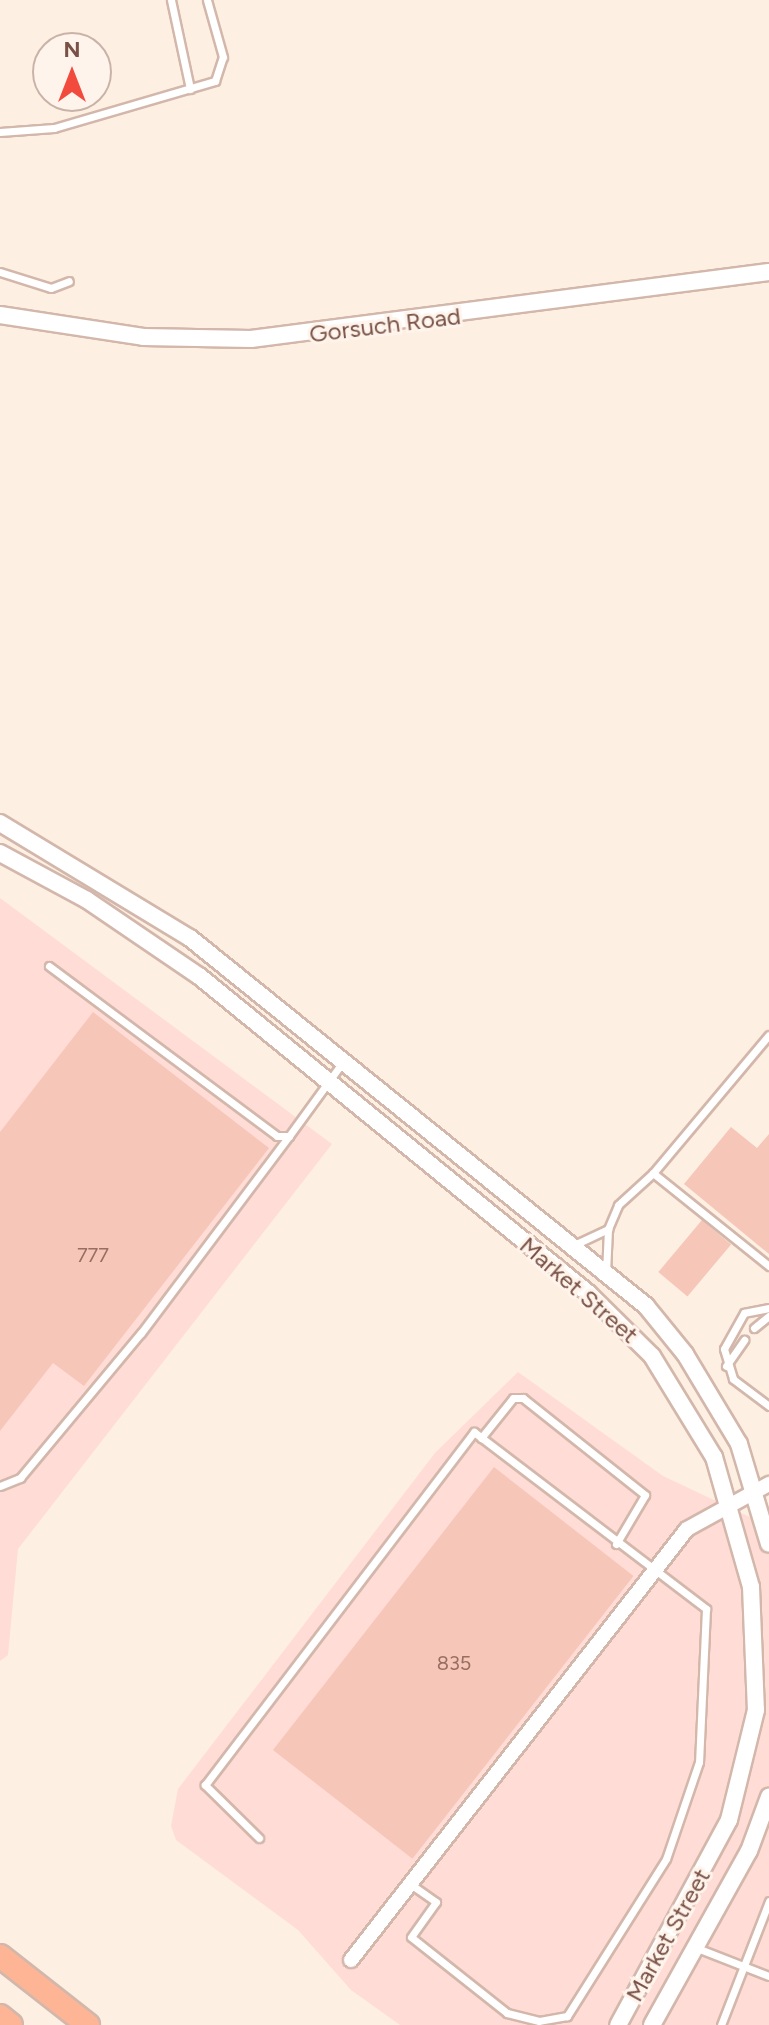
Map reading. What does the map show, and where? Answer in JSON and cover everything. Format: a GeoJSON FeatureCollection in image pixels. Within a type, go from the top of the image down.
{"type":"FeatureCollection","features":[{"type":"Feature","properties":{"kind":"highway"},"geometry":{"type":"LineString","coordinates":[[0,1956],[88,2025]]}},
{"type":"Feature","properties":{"kind":"highway"},"geometry":{"type":"LineString","coordinates":[[0,1967],[33,1981]]}},
{"type":"Feature","properties":{"kind":"highway"},"geometry":{"type":"LineString","coordinates":[[0,2016],[11,2025]]}},
{"type":"Feature","properties":{"kind":"street","name":"Gorsuch Road"},"geometry":{"type":"LineString","coordinates":[[0,315],[143,337],[251,339],[769,272]]}},
{"type":"Feature","properties":{"kind":"street","name":"Market Street"},"geometry":{"type":"LineString","coordinates":[[0,823],[190,938],[347,1059],[606,1273],[685,1354],[762,1487],[769,1544]]}},
{"type":"Feature","properties":{"kind":"street","name":"Market Street"},"geometry":{"type":"LineString","coordinates":[[0,853],[187,968],[327,1079],[629,1330],[685,1405],[732,1503],[758,1658],[746,1765],[711,1859],[618,2025]]}},
{"type":"Feature","properties":{"kind":"street"},"geometry":{"type":"LineString","coordinates":[[351,1960],[687,1529],[762,1487]]}},
{"type":"Feature","properties":{"kind":"street","name":"Market Street"},"geometry":{"type":"LineString","coordinates":[[652,2025],[697,1948],[768,1803]]}},
{"type":"Feature","properties":{"kind":"lane"},"geometry":{"type":"LineString","coordinates":[[171,0],[190,89]]}},
{"type":"Feature","properties":{"kind":"lane"},"geometry":{"type":"LineString","coordinates":[[0,132],[54,128],[190,89],[222,72],[207,0]]}},
{"type":"Feature","properties":{"kind":"lane"},"geometry":{"type":"LineString","coordinates":[[0,272],[51,288],[69,281]]}},
{"type":"Feature","properties":{"kind":"lane"},"geometry":{"type":"LineString","coordinates":[[49,966],[277,1136],[289,1136]]}},
{"type":"Feature","properties":{"kind":"lane"},"geometry":{"type":"LineString","coordinates":[[606,1273],[608,1229],[618,1205],[653,1173],[769,1035]]}},
{"type":"Feature","properties":{"kind":"lane"},"geometry":{"type":"LineString","coordinates":[[0,1486],[20,1478],[141,1333],[289,1136],[327,1079],[347,1059]]}},
{"type":"Feature","properties":{"kind":"lane"},"geometry":{"type":"LineString","coordinates":[[653,1173],[769,1266]]}},
{"type":"Feature","properties":{"kind":"lane"},"geometry":{"type":"LineString","coordinates":[[573,1246],[608,1229]]}},
{"type":"Feature","properties":{"kind":"lane"},"geometry":{"type":"LineString","coordinates":[[769,1308],[751,1308],[726,1337],[726,1366],[733,1379],[769,1406]]}},
{"type":"Feature","properties":{"kind":"lane"},"geometry":{"type":"LineString","coordinates":[[754,1328],[769,1316]]}},
{"type":"Feature","properties":{"kind":"lane"},"geometry":{"type":"LineString","coordinates":[[726,1366],[744,1340]]}},
{"type":"Feature","properties":{"kind":"lane"},"geometry":{"type":"LineString","coordinates":[[481,1438],[513,1398],[548,1417],[645,1495],[616,1544]]}},
{"type":"Feature","properties":{"kind":"lane"},"geometry":{"type":"LineString","coordinates":[[259,1838],[205,1785],[474,1432],[651,1572],[706,1609],[699,1762],[666,1859],[567,2016],[539,2021],[507,2013],[411,1937],[436,1902],[410,1884]]}},
{"type":"Feature","properties":{"kind":"lane"},"geometry":{"type":"LineString","coordinates":[[721,2025],[769,1901]]}},
{"type":"Feature","properties":{"kind":"lane"},"geometry":{"type":"LineString","coordinates":[[697,1948],[769,1976]]}},
{"type":"Feature","properties":{"kind":"shaded area"},"geometry":{"type":"Polygon","coordinates":[[[0,898],[332,1144],[18,1549],[8,1655],[0,1661],[0,898]]]}},
{"type":"Feature","properties":{"kind":"shaded area"},"geometry":{"type":"Polygon","coordinates":[[[518,1372],[663,1476],[769,1526],[769,2025],[400,2025],[351,1990],[298,1930],[176,1840],[171,1826],[178,1789],[435,1453],[518,1372]]]}},
{"type":"Feature","properties":{"kind":"building"},"geometry":{"type":"Polygon","coordinates":[[[93,1012],[269,1148],[84,1386],[53,1363],[0,1431],[0,1132],[93,1012]]]}},
{"type":"Feature","properties":{"kind":"building"},"geometry":{"type":"Polygon","coordinates":[[[731,1127],[757,1148],[769,1134],[769,1254],[684,1184],[731,1127]]]}},
{"type":"Feature","properties":{"kind":"building"},"geometry":{"type":"Polygon","coordinates":[[[702,1220],[731,1244],[687,1297],[658,1272],[702,1220]]]}},
{"type":"Feature","properties":{"kind":"building"},"geometry":{"type":"Polygon","coordinates":[[[494,1467],[633,1576],[412,1859],[273,1750],[494,1467]]]}}]}
